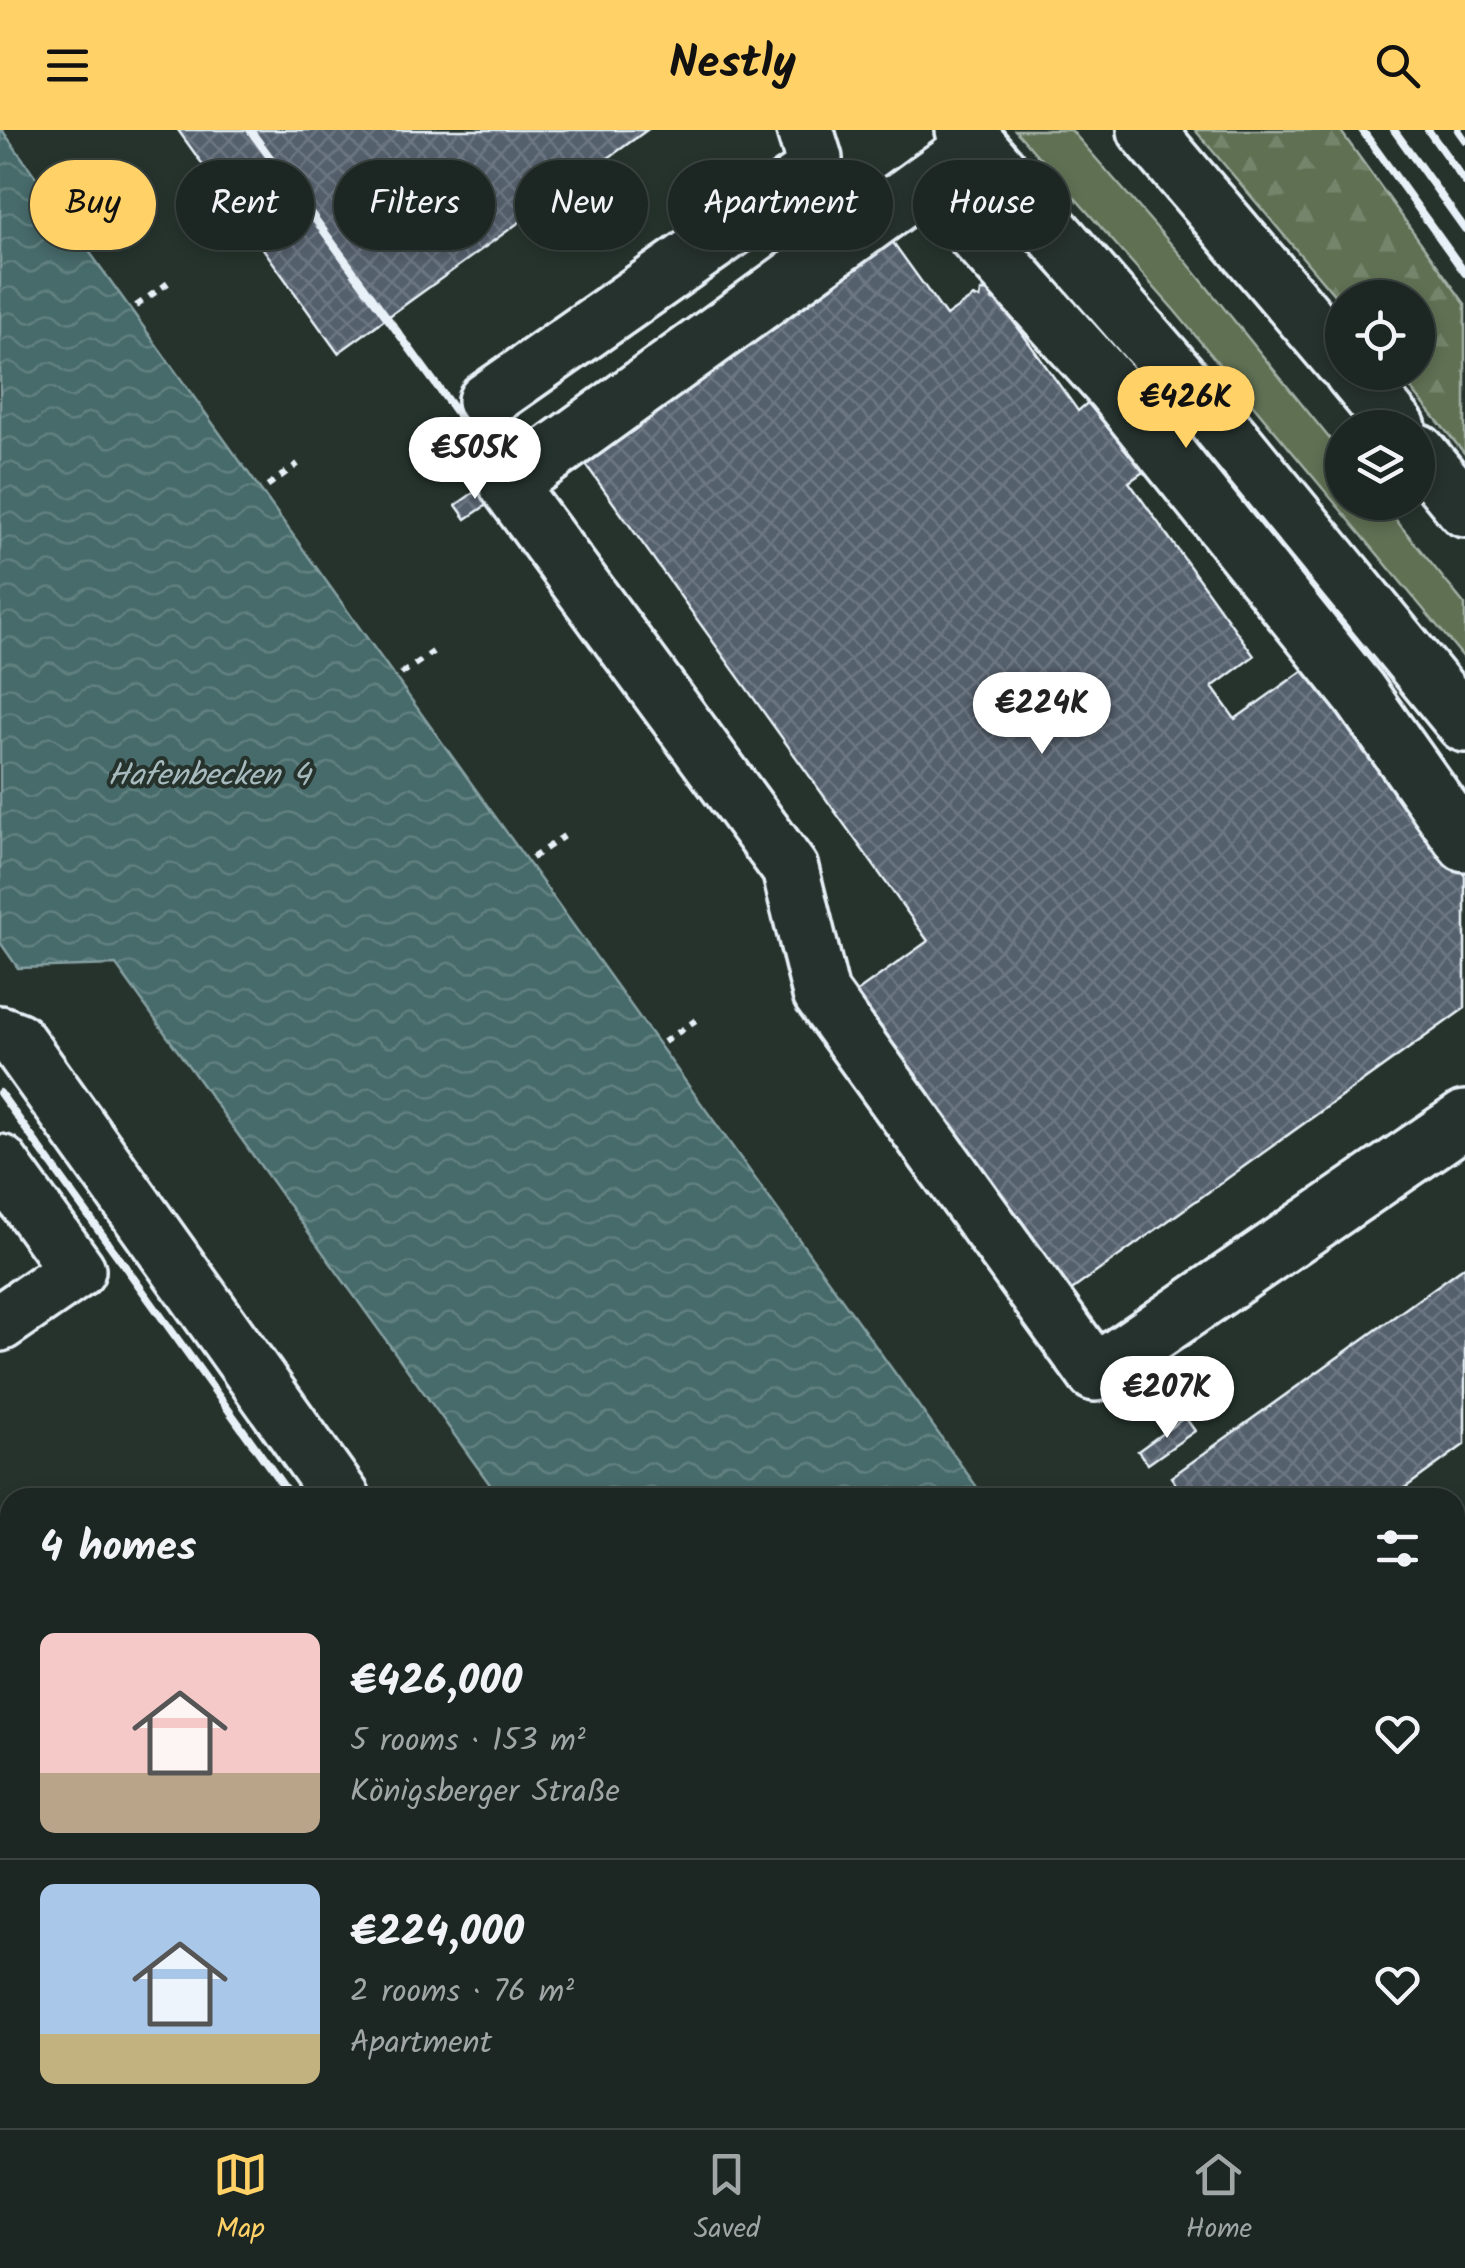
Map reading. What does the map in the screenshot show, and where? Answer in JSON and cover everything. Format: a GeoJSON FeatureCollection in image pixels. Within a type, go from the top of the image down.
{"type":"FeatureCollection","features":[{"type":"Feature","properties":{"kind":"street"},"geometry":{"type":"LineString","coordinates":[[486,401],[810,174],[814,158],[805,130]]}},
{"type":"Feature","properties":{"kind":"street"},"geometry":{"type":"LineString","coordinates":[[1146,130],[1325,341]]}},
{"type":"Feature","properties":{"kind":"street"},"geometry":{"type":"LineString","coordinates":[[948,160],[970,137],[1211,414],[1465,724]]}},
{"type":"Feature","properties":{"kind":"street"},"geometry":{"type":"LineString","coordinates":[[913,191],[508,485],[790,868],[821,994],[1095,1373],[1465,1119]]}},
{"type":"Feature","properties":{"kind":"street"},"geometry":{"type":"LineString","coordinates":[[989,250],[1114,388],[1359,693],[1465,843]]}},
{"type":"Feature","properties":{"kind":"street"},"geometry":{"type":"LineString","coordinates":[[1367,390],[1383,410]]}},
{"type":"Feature","properties":{"kind":"street"},"geometry":{"type":"LineString","coordinates":[[1435,473],[1465,510]]}},
{"type":"Feature","properties":{"kind":"street"},"geometry":{"type":"LineString","coordinates":[[0,1034],[16,1040],[335,1488]]}},
{"type":"Feature","properties":{"kind":"street"},"geometry":{"type":"LineString","coordinates":[[0,1163],[77,1270],[0,1323]]}},
{"type":"Feature","properties":{"kind":"path"},"geometry":{"type":"LineString","coordinates":[[136,306],[168,283]]}},
{"type":"Feature","properties":{"kind":"path"},"geometry":{"type":"LineString","coordinates":[[266,486],[298,464]]}},
{"type":"Feature","properties":{"kind":"path"},"geometry":{"type":"LineString","coordinates":[[402,674],[433,652]]}},
{"type":"Feature","properties":{"kind":"path"},"geometry":{"type":"LineString","coordinates":[[532,858],[564,836]]}},
{"type":"Feature","properties":{"kind":"path"},"geometry":{"type":"LineString","coordinates":[[664,1042],[696,1020]]}},
{"type":"Feature","properties":{"kind":"green space"},"geometry":{"type":"Polygon","coordinates":[[[1015,130],[1071,130],[1185,260],[1325,433],[1325,491],[1070,192],[1070,160],[1042,160],[1015,130]]]}},
{"type":"Feature","properties":{"kind":"green space"},"geometry":{"type":"Polygon","coordinates":[[[1195,130],[1340,130],[1465,304],[1465,454],[1435,418],[1435,410],[1429,410],[1412,390],[1435,390],[1435,280],[1325,280],[1325,284],[1195,130]]]}},
{"type":"Feature","properties":{"kind":"green space"},"geometry":{"type":"Polygon","coordinates":[[[1349,520],[1396,520],[1465,605],[1465,659],[1349,520]]]}},
{"type":"Feature","properties":{"kind":"water","name":"Hafenbecken 4"},"geometry":{"type":"Polygon","coordinates":[[[0,130],[30,169],[30,250],[88,250],[978,1488],[493,1488],[116,965],[18,968],[0,942],[0,130]]]}},
{"type":"Feature","properties":{"kind":"building"},"geometry":{"type":"Polygon","coordinates":[[[178,130],[647,130],[605,160],[515,160],[515,225],[495,240],[495,160],[334,160],[334,250],[481,250],[338,353],[264,250],[314,250],[314,160],[200,160],[178,130]]]}},
{"type":"Feature","properties":{"kind":"building"},"geometry":{"type":"Polygon","coordinates":[[[893,242],[946,316],[973,297],[980,298],[981,291],[993,292],[992,300],[999,301],[1078,411],[1091,400],[1146,454],[1143,472],[1129,482],[1254,656],[1212,687],[1235,719],[1312,664],[1465,876],[1465,1008],[1066,1294],[851,996],[928,941],[579,455],[865,250],[893,250],[893,242]]]}},
{"type":"Feature","properties":{"kind":"building"},"geometry":{"type":"Polygon","coordinates":[[[483,486],[494,500],[466,519],[456,505],[483,486]]]}},
{"type":"Feature","properties":{"kind":"building"},"geometry":{"type":"Polygon","coordinates":[[[1465,1266],[1465,1444],[1405,1488],[1178,1488],[1171,1477],[1465,1266]]]}},
{"type":"Feature","properties":{"kind":"building"},"geometry":{"type":"Polygon","coordinates":[[[1185,1417],[1195,1431],[1148,1464],[1138,1451],[1185,1417]]]}},
{"type":"Feature","properties":{"kind":"railway"},"geometry":{"type":"LineString","coordinates":[[250,130],[494,464]]}},
{"type":"Feature","properties":{"kind":"railway"},"geometry":{"type":"LineString","coordinates":[[1362,130],[1465,273]]}},
{"type":"Feature","properties":{"kind":"railway"},"geometry":{"type":"LineString","coordinates":[[1394,130],[1465,229]]}},
{"type":"Feature","properties":{"kind":"railway"},"geometry":{"type":"LineString","coordinates":[[1428,130],[1465,182]]}},
{"type":"Feature","properties":{"kind":"railway"},"geometry":{"type":"LineString","coordinates":[[1458,130],[1465,140]]}},
{"type":"Feature","properties":{"kind":"railway"},"geometry":{"type":"LineString","coordinates":[[0,1093],[285,1488]]}}]}
